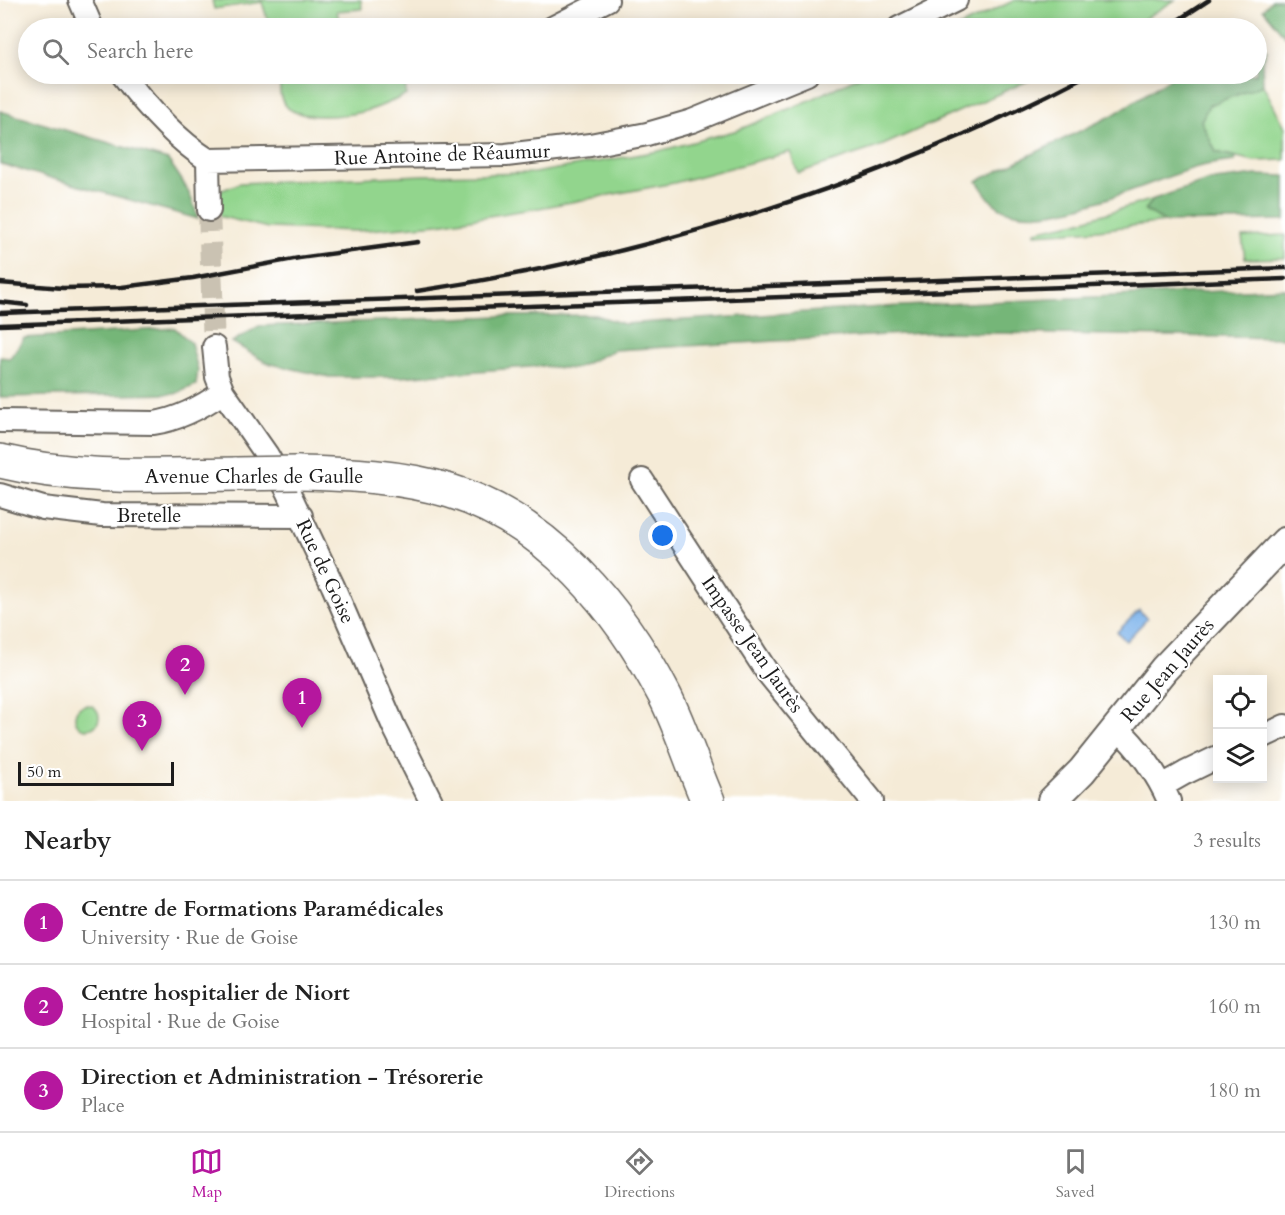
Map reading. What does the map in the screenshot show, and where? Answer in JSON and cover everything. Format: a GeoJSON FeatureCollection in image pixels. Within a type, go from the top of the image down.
{"type":"FeatureCollection","features":[{"type":"Feature","properties":{"kind":"main road","name":"Avenue Charles de Gaulle"},"geometry":{"type":"LineString","coordinates":[[0,461],[89,475],[297,473],[378,477],[421,483],[471,498],[498,512],[541,540],[578,574],[617,616],[643,656],[666,699],[708,801]]}},
{"type":"Feature","properties":{"kind":"street"},"geometry":{"type":"LineString","coordinates":[[80,0],[88,18]]}},
{"type":"Feature","properties":{"kind":"street"},"geometry":{"type":"LineString","coordinates":[[919,18],[956,0]]}},
{"type":"Feature","properties":{"kind":"street"},"geometry":{"type":"LineString","coordinates":[[571,18],[602,1]]}},
{"type":"Feature","properties":{"kind":"street"},"geometry":{"type":"LineString","coordinates":[[131,84],[177,136],[192,150],[208,160],[209,210]]}},
{"type":"Feature","properties":{"kind":"street","name":"Rue Antoine de Réaumur"},"geometry":{"type":"LineString","coordinates":[[208,160],[506,155],[590,145],[647,134],[692,120],[782,84]]}},
{"type":"Feature","properties":{"kind":"street","name":"Rue de Goise"},"geometry":{"type":"LineString","coordinates":[[214,347],[217,377],[223,392],[267,455],[301,516],[394,727],[431,801]]}},
{"type":"Feature","properties":{"kind":"street"},"geometry":{"type":"LineString","coordinates":[[0,421],[154,423],[186,415],[223,392]]}},
{"type":"Feature","properties":{"kind":"street","name":"Impasse Jean Jaurès"},"geometry":{"type":"LineString","coordinates":[[642,480],[767,672],[872,801]]}},
{"type":"Feature","properties":{"kind":"street","name":"Bretelle"},"geometry":{"type":"LineString","coordinates":[[0,495],[43,508],[102,515],[301,516]]}},
{"type":"Feature","properties":{"kind":"street","name":"Rue Jean Jaurès"},"geometry":{"type":"LineString","coordinates":[[1052,801],[1082,771],[1164,669],[1285,542]]}},
{"type":"Feature","properties":{"kind":"street"},"geometry":{"type":"LineString","coordinates":[[1255,573],[1285,572]]}},
{"type":"Feature","properties":{"kind":"street"},"geometry":{"type":"LineString","coordinates":[[1267,735],[1285,726]]}},
{"type":"Feature","properties":{"kind":"street"},"geometry":{"type":"LineString","coordinates":[[1117,728],[1127,737],[1166,794],[1185,773],[1213,760]]}},
{"type":"Feature","properties":{"kind":"green space"},"geometry":{"type":"Polygon","coordinates":[[[212,0],[361,0],[362,9],[337,11],[338,18],[267,18],[262,2],[214,9],[212,0]]]}},
{"type":"Feature","properties":{"kind":"green space"},"geometry":{"type":"Polygon","coordinates":[[[1015,0],[1175,0],[1146,18],[978,18],[1015,0]]]}},
{"type":"Feature","properties":{"kind":"green space"},"geometry":{"type":"Polygon","coordinates":[[[1272,0],[1285,0],[1285,36],[1263,9],[1272,0]]]}},
{"type":"Feature","properties":{"kind":"green space"},"geometry":{"type":"Polygon","coordinates":[[[280,84],[405,84],[406,95],[362,112],[321,116],[291,110],[283,102],[280,84]]]}},
{"type":"Feature","properties":{"kind":"green space"},"geometry":{"type":"Polygon","coordinates":[[[843,84],[1020,84],[881,146],[798,173],[790,152],[674,183],[539,208],[438,224],[357,231],[268,228],[214,215],[220,191],[240,183],[534,173],[659,151],[738,130],[843,84]]]}},
{"type":"Feature","properties":{"kind":"green space"},"geometry":{"type":"Polygon","coordinates":[[[1161,84],[1263,84],[1209,105],[1201,121],[1216,152],[1236,157],[1235,161],[1194,168],[1099,201],[1047,213],[1024,214],[1000,208],[977,181],[1113,115],[1161,84]]]}},
{"type":"Feature","properties":{"kind":"green space"},"geometry":{"type":"Polygon","coordinates":[[[1263,85],[1285,127],[1285,160],[1254,161],[1216,152],[1201,121],[1209,105],[1263,85]]]}},
{"type":"Feature","properties":{"kind":"green space"},"geometry":{"type":"Polygon","coordinates":[[[0,111],[168,160],[186,188],[198,219],[0,164],[0,111]]]}},
{"type":"Feature","properties":{"kind":"green space"},"geometry":{"type":"Polygon","coordinates":[[[1256,175],[1285,176],[1285,220],[1166,222],[1145,210],[1154,199],[1207,181],[1256,175]]]}},
{"type":"Feature","properties":{"kind":"green space"},"geometry":{"type":"Polygon","coordinates":[[[1154,199],[1145,210],[1166,222],[1035,234],[1035,231],[1077,222],[1154,199]]]}},
{"type":"Feature","properties":{"kind":"green space"},"geometry":{"type":"Polygon","coordinates":[[[1285,235],[1285,258],[1245,259],[1242,237],[1285,235]]]}},
{"type":"Feature","properties":{"kind":"green space"},"geometry":{"type":"Polygon","coordinates":[[[1285,288],[1285,338],[940,332],[614,350],[574,369],[542,366],[400,377],[329,377],[267,363],[232,342],[259,326],[501,316],[596,315],[624,324],[882,307],[1285,288]]]}},
{"type":"Feature","properties":{"kind":"green space"},"geometry":{"type":"Polygon","coordinates":[[[175,328],[191,343],[198,370],[196,385],[175,394],[0,397],[0,357],[10,358],[24,338],[175,328]]]}},
{"type":"Feature","properties":{"kind":"green space"},"geometry":{"type":"Polygon","coordinates":[[[87,705],[96,708],[99,717],[96,726],[87,729],[78,726],[75,717],[78,708],[87,705]]]}},
{"type":"Feature","properties":{"kind":"water"},"geometry":{"type":"Polygon","coordinates":[[[1139,610],[1147,619],[1126,641],[1117,632],[1139,610]]]}},
{"type":"Feature","properties":{"kind":"tunnel"},"geometry":{"type":"LineString","coordinates":[[209,210],[214,347]]}},
{"type":"Feature","properties":{"kind":"railway"},"geometry":{"type":"LineString","coordinates":[[1181,18],[1209,0]]}},
{"type":"Feature","properties":{"kind":"railway"},"geometry":{"type":"LineString","coordinates":[[417,291],[591,258],[762,211],[846,182],[929,149],[1069,84]]}},
{"type":"Feature","properties":{"kind":"railway"},"geometry":{"type":"LineString","coordinates":[[0,283],[63,288],[122,287],[193,278],[299,258],[418,242]]}},
{"type":"Feature","properties":{"kind":"railway"},"geometry":{"type":"LineString","coordinates":[[0,313],[1285,268]]}},
{"type":"Feature","properties":{"kind":"railway"},"geometry":{"type":"LineString","coordinates":[[0,325],[1285,279]]}},
{"type":"Feature","properties":{"kind":"railway"},"geometry":{"type":"LineString","coordinates":[[0,302],[27,305]]}},
{"type":"Feature","properties":{"kind":"place","name":"Centre hospitalier de Niort"},"geometry":{"type":"Point","coordinates":[185,695]}},
{"type":"Feature","properties":{"kind":"place","name":"Centre de Formations Paramédicales"},"geometry":{"type":"Point","coordinates":[302,728]}},
{"type":"Feature","properties":{"kind":"place","name":"Direction et Administration - Trésorerie"},"geometry":{"type":"Point","coordinates":[142,751]}}]}
